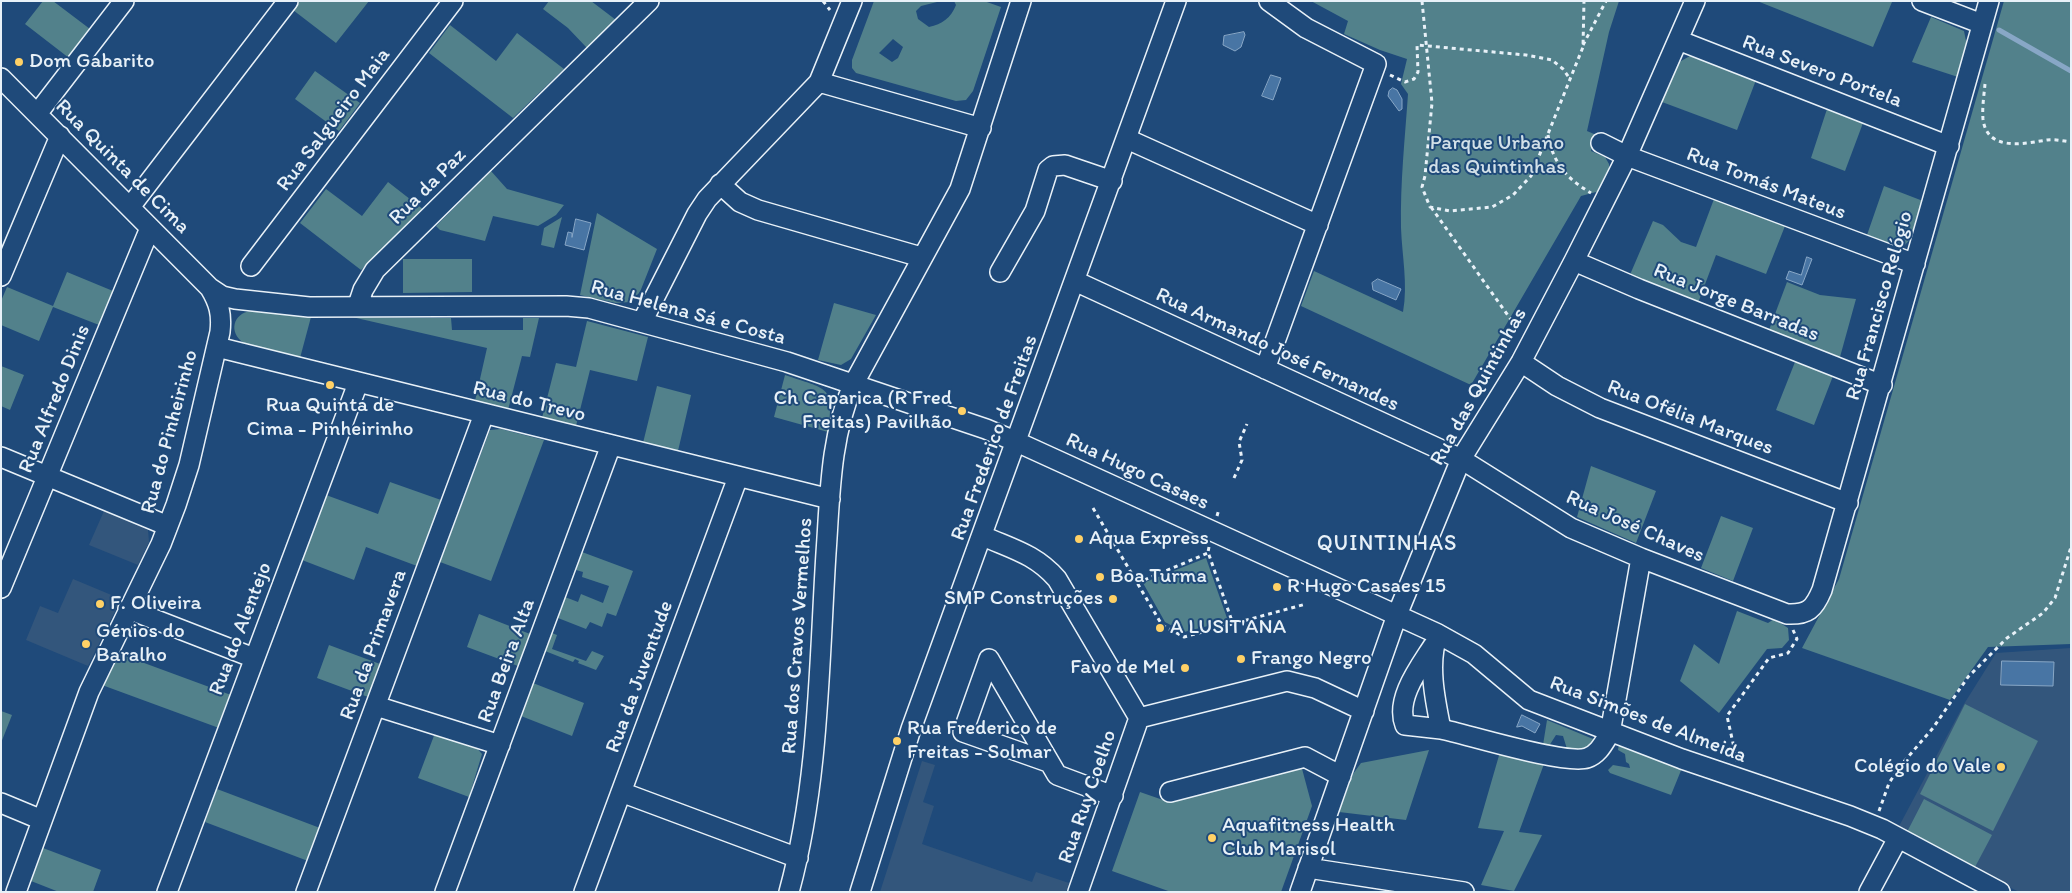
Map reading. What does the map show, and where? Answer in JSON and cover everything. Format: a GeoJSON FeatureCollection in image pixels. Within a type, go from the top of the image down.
{"type":"FeatureCollection","features":[{"type":"Feature","properties":{"kind":"street"},"geometry":{"type":"LineString","coordinates":[[37,114],[124,1]]}},
{"type":"Feature","properties":{"kind":"street"},"geometry":{"type":"LineString","coordinates":[[130,207],[288,1]]}},
{"type":"Feature","properties":{"kind":"street","name":"Rua Salgueiro Maia"},"geometry":{"type":"LineString","coordinates":[[251,266],[453,1]]}},
{"type":"Feature","properties":{"kind":"street","name":"Rua da Paz"},"geometry":{"type":"LineString","coordinates":[[358,305],[363,290],[375,270],[649,1]]}},
{"type":"Feature","properties":{"kind":"street"},"geometry":{"type":"LineString","coordinates":[[642,322],[697,214],[720,184],[819,82],[852,1]]}},
{"type":"Feature","properties":{"kind":"street","name":"Rua dos Cravos Vermelhos"},"geometry":{"type":"LineString","coordinates":[[789,892],[798,858],[808,802],[830,498],[841,418],[853,385],[921,256],[960,189],[1021,1]]}},
{"type":"Feature","properties":{"kind":"street","name":"Rua Frederico de Freitas"},"geometry":{"type":"LineString","coordinates":[[860,892],[911,729],[983,536],[1176,1]]}},
{"type":"Feature","properties":{"kind":"street"},"geometry":{"type":"LineString","coordinates":[[1265,369],[1376,64],[1306,28],[1269,1]]}},
{"type":"Feature","properties":{"kind":"street","name":"Rua das Quintinhas"},"geometry":{"type":"LineString","coordinates":[[1300,892],[1397,615],[1461,459],[1521,362],[1628,156],[1695,1]]}},
{"type":"Feature","properties":{"kind":"street"},"geometry":{"type":"LineString","coordinates":[[1922,1],[1982,24]]}},
{"type":"Feature","properties":{"kind":"street","name":"Rua Francisco Relógio"},"geometry":{"type":"LineString","coordinates":[[1794,614],[1815,606],[1822,590],[1882,385],[1989,1]]}},
{"type":"Feature","properties":{"kind":"street","name":"Rua Severo Portela"},"geometry":{"type":"LineString","coordinates":[[1678,40],[1949,146]]}},
{"type":"Feature","properties":{"kind":"street","name":"Rua Quinta de Cima"},"geometry":{"type":"LineString","coordinates":[[1,78],[210,288]]}},
{"type":"Feature","properties":{"kind":"street"},"geometry":{"type":"LineString","coordinates":[[819,82],[981,128]]}},
{"type":"Feature","properties":{"kind":"street"},"geometry":{"type":"LineString","coordinates":[[1,276],[60,136]]}},
{"type":"Feature","properties":{"kind":"street"},"geometry":{"type":"LineString","coordinates":[[1127,139],[1318,225]]}},
{"type":"Feature","properties":{"kind":"street","name":"Rua Tomás Mateus"},"geometry":{"type":"LineString","coordinates":[[1601,143],[1628,156],[1915,264]]}},
{"type":"Feature","properties":{"kind":"street"},"geometry":{"type":"LineString","coordinates":[[1000,272],[1035,211],[1048,170],[1053,166],[1065,165],[1112,181]]}},
{"type":"Feature","properties":{"kind":"street"},"geometry":{"type":"LineString","coordinates":[[720,184],[740,202],[758,210],[921,256]]}},
{"type":"Feature","properties":{"kind":"street","name":"Rua Alfredo Dinis"},"geometry":{"type":"LineString","coordinates":[[1,588],[150,228]]}},
{"type":"Feature","properties":{"kind":"street","name":"Rua Jorge Barradas"},"geometry":{"type":"LineString","coordinates":[[1574,261],[1639,289],[1882,385]]}},
{"type":"Feature","properties":{"kind":"street","name":"Rua Armando José Fernandes"},"geometry":{"type":"LineString","coordinates":[[1075,282],[1461,459]]}},
{"type":"Feature","properties":{"kind":"street"},"geometry":{"type":"LineString","coordinates":[[210,288],[222,296],[243,300],[309,307],[358,305]]}},
{"type":"Feature","properties":{"kind":"street","name":"Rua do Pinheirinho"},"geometry":{"type":"LineString","coordinates":[[16,892],[89,692],[168,526],[189,465],[217,347],[222,316],[219,302],[210,288]]}},
{"type":"Feature","properties":{"kind":"street","name":"Rua Helena Sá e Costa"},"geometry":{"type":"LineString","coordinates":[[358,305],[566,306],[589,308],[787,362],[853,385]]}},
{"type":"Feature","properties":{"kind":"street","name":"Rua do Trevo"},"geometry":{"type":"LineString","coordinates":[[217,347],[738,477],[830,498]]}},
{"type":"Feature","properties":{"kind":"street","name":"Rua Ofélia Marques"},"geometry":{"type":"LineString","coordinates":[[1521,362],[1557,386],[1600,408],[1848,503]]}},
{"type":"Feature","properties":{"kind":"street","name":"Rua do Alentejo"},"geometry":{"type":"LineString","coordinates":[[167,892],[358,383]]}},
{"type":"Feature","properties":{"kind":"street","name":"Rua Hugo Casaes"},"geometry":{"type":"LineString","coordinates":[[853,385],[986,429],[1017,442],[1397,615]]}},
{"type":"Feature","properties":{"kind":"street","name":"Rua da Primavera"},"geometry":{"type":"LineString","coordinates":[[306,892],[484,414]]}},
{"type":"Feature","properties":{"kind":"street","name":"Rua Beira Alta"},"geometry":{"type":"LineString","coordinates":[[445,892],[612,445]]}},
{"type":"Feature","properties":{"kind":"street"},"geometry":{"type":"LineString","coordinates":[[1,458],[168,526]]}},
{"type":"Feature","properties":{"kind":"street","name":"Rua José Chaves"},"geometry":{"type":"LineString","coordinates":[[1461,459],[1571,528],[1641,558],[1794,614]]}},
{"type":"Feature","properties":{"kind":"street","name":"Rua da Juventude"},"geometry":{"type":"LineString","coordinates":[[584,892],[738,477]]}},
{"type":"Feature","properties":{"kind":"street"},"geometry":{"type":"LineString","coordinates":[[983,536],[1034,558],[1044,564],[1057,579],[1139,718],[1287,681],[1315,688],[1364,712]]}},
{"type":"Feature","properties":{"kind":"street"},"geometry":{"type":"LineString","coordinates":[[1435,640],[1411,681],[1401,715],[1405,726],[1441,729],[1557,758],[1587,758],[1600,749],[1610,733],[1641,558]]}},
{"type":"Feature","properties":{"kind":"street"},"geometry":{"type":"LineString","coordinates":[[128,609],[254,658]]}},
{"type":"Feature","properties":{"kind":"street","name":"Rua Simões de Almeida"},"geometry":{"type":"LineString","coordinates":[[1397,615],[1435,640],[1474,654],[1529,700],[1610,733],[1741,780],[1850,816],[1890,833],[1977,886],[2000,892]]}},
{"type":"Feature","properties":{"kind":"street"},"geometry":{"type":"LineString","coordinates":[[1435,640],[1436,702],[1441,729]]}},
{"type":"Feature","properties":{"kind":"street"},"geometry":{"type":"LineString","coordinates":[[1048,762],[963,732],[989,659],[1057,775],[1113,796]]}},
{"type":"Feature","properties":{"kind":"street"},"geometry":{"type":"LineString","coordinates":[[376,706],[500,745]]}},
{"type":"Feature","properties":{"kind":"street","name":"Rua Ruy Coelho"},"geometry":{"type":"LineString","coordinates":[[1079,889],[1139,718]]}},
{"type":"Feature","properties":{"kind":"street"},"geometry":{"type":"LineString","coordinates":[[1170,792],[1305,758],[1341,776]]}},
{"type":"Feature","properties":{"kind":"street"},"geometry":{"type":"LineString","coordinates":[[621,792],[798,858]]}},
{"type":"Feature","properties":{"kind":"street"},"geometry":{"type":"LineString","coordinates":[[1,803],[42,820]]}},
{"type":"Feature","properties":{"kind":"street"},"geometry":{"type":"LineString","coordinates":[[1869,892],[1890,833]]}},
{"type":"Feature","properties":{"kind":"street"},"geometry":{"type":"LineString","coordinates":[[1308,868],[1464,892]]}},
{"type":"Feature","properties":{"kind":"path"},"geometry":{"type":"LineString","coordinates":[[1422,1],[1432,103],[1425,176],[1422,187],[1430,207],[1514,324]]}},
{"type":"Feature","properties":{"kind":"path"},"geometry":{"type":"LineString","coordinates":[[1583,47],[1584,1]]}},
{"type":"Feature","properties":{"kind":"path"},"geometry":{"type":"LineString","coordinates":[[1430,207],[1450,211],[1469,211],[1492,207],[1506,199],[1532,176],[1583,47],[1606,1]]}},
{"type":"Feature","properties":{"kind":"path"},"geometry":{"type":"LineString","coordinates":[[1376,64],[1398,80],[1405,82],[1414,79],[1418,72],[1417,45],[1552,60],[1564,69],[1570,80]]}},
{"type":"Feature","properties":{"kind":"path"},"geometry":{"type":"LineString","coordinates":[[1985,78],[1983,120],[1990,135],[2006,145],[2024,146],[2050,140],[2071,142]]}},
{"type":"Feature","properties":{"kind":"path"},"geometry":{"type":"LineString","coordinates":[[1548,135],[1551,149],[1562,171],[1576,184],[1604,201]]}},
{"type":"Feature","properties":{"kind":"path"},"geometry":{"type":"LineString","coordinates":[[1234,478],[1242,460],[1239,442],[1247,424]]}},
{"type":"Feature","properties":{"kind":"path"},"geometry":{"type":"LineString","coordinates":[[1093,508],[1162,625],[1184,638],[1306,604]]}},
{"type":"Feature","properties":{"kind":"path"},"geometry":{"type":"LineString","coordinates":[[1890,833],[1878,812],[1889,783],[1901,765],[1933,728],[1968,676],[2006,638],[2043,613],[2055,598],[2071,547]]}},
{"type":"Feature","properties":{"kind":"path"},"geometry":{"type":"LineString","coordinates":[[1137,583],[1208,552]]}},
{"type":"Feature","properties":{"kind":"path"},"geometry":{"type":"LineString","coordinates":[[1221,589],[1233,624]]}},
{"type":"Feature","properties":{"kind":"path"},"geometry":{"type":"LineString","coordinates":[[1741,780],[1727,716],[1769,658],[1788,653],[1797,639],[1794,614]]}},
{"type":"Feature","properties":{"kind":"shaded area"},"geometry":{"type":"Polygon","coordinates":[[[1244,32],[1245,35],[1241,47],[1235,51],[1223,45],[1224,36],[1244,32]]]}},
{"type":"Feature","properties":{"kind":"shaded area"},"geometry":{"type":"Polygon","coordinates":[[[1271,75],[1281,78],[1273,100],[1262,96],[1271,75]]]}},
{"type":"Feature","properties":{"kind":"shaded area"},"geometry":{"type":"Polygon","coordinates":[[[1393,88],[1397,90],[1402,99],[1402,109],[1399,111],[1388,96],[1389,91],[1393,88]]]}},
{"type":"Feature","properties":{"kind":"shaded area"},"geometry":{"type":"Polygon","coordinates":[[[576,219],[591,223],[584,250],[565,245],[568,232],[572,233],[572,237],[576,219]]]}},
{"type":"Feature","properties":{"kind":"shaded area"},"geometry":{"type":"Polygon","coordinates":[[[1807,257],[1812,259],[1802,285],[1786,279],[1789,271],[1801,275],[1807,257]]]}},
{"type":"Feature","properties":{"kind":"shaded area"},"geometry":{"type":"Polygon","coordinates":[[[1378,279],[1401,289],[1396,300],[1373,290],[1372,283],[1378,279]]]}},
{"type":"Feature","properties":{"kind":"shaded area"},"geometry":{"type":"Polygon","coordinates":[[[104,511],[148,530],[149,542],[138,565],[89,545],[104,511]]]}},
{"type":"Feature","properties":{"kind":"shaded area"},"geometry":{"type":"Polygon","coordinates":[[[73,579],[121,599],[88,666],[26,640],[40,606],[58,613],[73,579]]]}},
{"type":"Feature","properties":{"kind":"shaded area","name":"Colégio do Vale"},"geometry":{"type":"Polygon","coordinates":[[[2071,648],[2071,892],[2019,892],[1897,830],[1964,704],[1996,653],[2071,648]]]}},
{"type":"Feature","properties":{"kind":"shaded area"},"geometry":{"type":"Polygon","coordinates":[[[2002,661],[2054,662],[2053,686],[2001,685],[2002,661]]]}},
{"type":"Feature","properties":{"kind":"shaded area"},"geometry":{"type":"Polygon","coordinates":[[[1522,715],[1540,724],[1535,733],[1522,726],[1517,727],[1522,715]]]}},
{"type":"Feature","properties":{"kind":"shaded area"},"geometry":{"type":"Polygon","coordinates":[[[922,761],[935,765],[923,802],[934,806],[922,844],[1032,882],[1036,872],[1069,883],[1066,892],[880,892],[922,761]]]}},
{"type":"Feature","properties":{"kind":"green space"},"geometry":{"type":"Polygon","coordinates":[[[43,1],[53,1],[90,29],[69,58],[25,24],[43,1]]]}},
{"type":"Feature","properties":{"kind":"green space"},"geometry":{"type":"Polygon","coordinates":[[[300,1],[369,1],[336,43],[293,10],[300,1]]]}},
{"type":"Feature","properties":{"kind":"green space"},"geometry":{"type":"Polygon","coordinates":[[[549,1],[591,1],[616,20],[587,48],[568,28],[543,9],[549,1]]]}},
{"type":"Feature","properties":{"kind":"green space"},"geometry":{"type":"Polygon","coordinates":[[[874,1],[941,1],[921,6],[916,11],[918,19],[929,27],[949,17],[956,5],[954,1],[984,1],[1001,7],[973,91],[966,100],[956,101],[856,73],[852,68],[852,60],[874,1]],[[893,39],[879,53],[892,62],[898,58],[903,47],[893,39]]]}},
{"type":"Feature","properties":{"kind":"green space","name":"Parque Urbano das Quintinhas"},"geometry":{"type":"Polygon","coordinates":[[[1311,1],[1619,1],[1609,32],[1587,131],[1594,134],[1591,151],[1605,157],[1609,164],[1609,170],[1600,191],[1581,196],[1471,385],[1301,306],[1314,271],[1403,312],[1405,291],[1401,211],[1408,94],[1401,84],[1407,59],[1380,50],[1344,34],[1348,21],[1311,1]]]}},
{"type":"Feature","properties":{"kind":"green space"},"geometry":{"type":"Polygon","coordinates":[[[1757,1],[1891,1],[1892,2],[1873,47],[1757,1]]]}},
{"type":"Feature","properties":{"kind":"green space"},"geometry":{"type":"Polygon","coordinates":[[[2004,1],[2071,1],[2071,644],[1988,647],[1950,700],[1802,648],[1839,579],[2004,1]]]}},
{"type":"Feature","properties":{"kind":"green space"},"geometry":{"type":"Polygon","coordinates":[[[1931,17],[1964,31],[1967,46],[1958,77],[1912,62],[1931,17]]]}},
{"type":"Feature","properties":{"kind":"green space"},"geometry":{"type":"Polygon","coordinates":[[[450,25],[496,61],[517,33],[564,69],[513,118],[429,53],[450,25]]]}},
{"type":"Feature","properties":{"kind":"green space"},"geometry":{"type":"Polygon","coordinates":[[[1690,56],[1756,80],[1737,130],[1662,102],[1678,65],[1690,56]]]}},
{"type":"Feature","properties":{"kind":"green space"},"geometry":{"type":"Polygon","coordinates":[[[315,71],[360,103],[339,131],[295,99],[315,71]]]}},
{"type":"Feature","properties":{"kind":"green space"},"geometry":{"type":"Polygon","coordinates":[[[1827,109],[1863,123],[1845,171],[1811,158],[1827,109]]]}},
{"type":"Feature","properties":{"kind":"green space"},"geometry":{"type":"Polygon","coordinates":[[[491,171],[507,189],[564,205],[556,215],[538,226],[493,216],[485,241],[440,230],[436,226],[491,171]]]}},
{"type":"Feature","properties":{"kind":"green space"},"geometry":{"type":"Polygon","coordinates":[[[388,182],[424,210],[361,270],[300,223],[326,189],[362,216],[388,182]]]}},
{"type":"Feature","properties":{"kind":"green space"},"geometry":{"type":"Polygon","coordinates":[[[1884,186],[1923,201],[1913,236],[1904,246],[1895,246],[1867,235],[1884,186]]]}},
{"type":"Feature","properties":{"kind":"green space"},"geometry":{"type":"Polygon","coordinates":[[[1714,199],[1785,226],[1766,274],[1716,255],[1698,303],[1629,277],[1653,221],[1663,225],[1681,242],[1696,247],[1714,199]]]}},
{"type":"Feature","properties":{"kind":"green space"},"geometry":{"type":"Polygon","coordinates":[[[597,213],[657,249],[640,292],[630,302],[616,303],[580,295],[597,213]]]}},
{"type":"Feature","properties":{"kind":"green space"},"geometry":{"type":"Polygon","coordinates":[[[562,217],[554,248],[541,245],[544,228],[562,217]]]}},
{"type":"Feature","properties":{"kind":"green space"},"geometry":{"type":"Polygon","coordinates":[[[403,259],[472,259],[472,292],[403,293],[403,259]]]}},
{"type":"Feature","properties":{"kind":"green space"},"geometry":{"type":"Polygon","coordinates":[[[67,272],[113,291],[99,325],[53,307],[39,341],[1,325],[1,301],[7,287],[53,306],[67,272]]]}},
{"type":"Feature","properties":{"kind":"green space"},"geometry":{"type":"Polygon","coordinates":[[[1787,282],[1820,295],[1856,299],[1840,357],[1769,330],[1787,282]]]}},
{"type":"Feature","properties":{"kind":"green space"},"geometry":{"type":"Polygon","coordinates":[[[834,303],[876,315],[851,359],[841,365],[818,360],[834,303]]]}},
{"type":"Feature","properties":{"kind":"green space"},"geometry":{"type":"Polygon","coordinates":[[[251,311],[311,317],[300,358],[244,343],[239,339],[234,329],[237,319],[240,315],[251,311]]]}},
{"type":"Feature","properties":{"kind":"green space"},"geometry":{"type":"Polygon","coordinates":[[[352,317],[451,318],[452,330],[523,330],[523,318],[539,318],[530,357],[522,356],[508,410],[475,401],[487,348],[352,317]]]}},
{"type":"Feature","properties":{"kind":"green space"},"geometry":{"type":"Polygon","coordinates":[[[587,321],[648,337],[637,381],[590,370],[576,426],[542,418],[556,363],[576,367],[587,321]]]}},
{"type":"Feature","properties":{"kind":"green space"},"geometry":{"type":"Polygon","coordinates":[[[1795,362],[1833,376],[1814,425],[1776,410],[1795,362]]]}},
{"type":"Feature","properties":{"kind":"green space"},"geometry":{"type":"Polygon","coordinates":[[[1,366],[24,375],[10,410],[1,406],[1,366]]]}},
{"type":"Feature","properties":{"kind":"green space"},"geometry":{"type":"Polygon","coordinates":[[[785,375],[810,383],[825,391],[829,397],[830,405],[828,432],[774,417],[785,375]]]}},
{"type":"Feature","properties":{"kind":"green space"},"geometry":{"type":"Polygon","coordinates":[[[657,386],[691,395],[678,451],[643,443],[657,386]]]}},
{"type":"Feature","properties":{"kind":"green space"},"geometry":{"type":"Polygon","coordinates":[[[501,429],[544,440],[491,581],[440,562],[490,430],[501,429]]]}},
{"type":"Feature","properties":{"kind":"green space"},"geometry":{"type":"Polygon","coordinates":[[[1591,466],[1656,491],[1636,543],[1577,517],[1591,466]]]}},
{"type":"Feature","properties":{"kind":"green space"},"geometry":{"type":"Polygon","coordinates":[[[390,482],[441,500],[417,566],[366,547],[354,580],[302,560],[326,495],[378,514],[390,482]]]}},
{"type":"Feature","properties":{"kind":"green space"},"geometry":{"type":"Polygon","coordinates":[[[1721,516],[1753,528],[1733,581],[1701,568],[1721,516]]]}},
{"type":"Feature","properties":{"kind":"green space"},"geometry":{"type":"Polygon","coordinates":[[[582,552],[633,571],[616,616],[607,613],[602,627],[590,622],[586,629],[558,618],[565,597],[578,602],[581,594],[603,603],[609,586],[582,577],[583,572],[576,570],[582,552]]]}},
{"type":"Feature","properties":{"kind":"green space"},"geometry":{"type":"Polygon","coordinates":[[[1206,558],[1228,621],[1184,632],[1165,622],[1143,583],[1206,558]]]}},
{"type":"Feature","properties":{"kind":"green space"},"geometry":{"type":"Polygon","coordinates":[[[1737,611],[1768,623],[1774,619],[1788,628],[1789,640],[1782,648],[1767,649],[1719,713],[1680,681],[1694,644],[1719,664],[1737,611]]]}},
{"type":"Feature","properties":{"kind":"green space"},"geometry":{"type":"Polygon","coordinates":[[[479,614],[530,634],[518,666],[467,647],[479,614]]]}},
{"type":"Feature","properties":{"kind":"green space"},"geometry":{"type":"Polygon","coordinates":[[[552,633],[557,635],[552,649],[586,661],[592,651],[604,656],[596,670],[578,663],[579,661],[575,659],[573,662],[545,651],[552,633]]]}},
{"type":"Feature","properties":{"kind":"green space"},"geometry":{"type":"Polygon","coordinates":[[[329,645],[380,664],[368,697],[317,678],[329,645]]]}},
{"type":"Feature","properties":{"kind":"green space"},"geometry":{"type":"Polygon","coordinates":[[[117,653],[231,695],[219,728],[102,685],[117,653]]]}},
{"type":"Feature","properties":{"kind":"green space"},"geometry":{"type":"Polygon","coordinates":[[[533,683],[584,703],[572,736],[521,716],[533,683]]]}},
{"type":"Feature","properties":{"kind":"green space"},"geometry":{"type":"Polygon","coordinates":[[[1965,704],[2038,741],[1993,831],[1920,794],[1965,704]]]}},
{"type":"Feature","properties":{"kind":"green space"},"geometry":{"type":"Polygon","coordinates":[[[1,711],[12,715],[1,743],[1,711]]]}},
{"type":"Feature","properties":{"kind":"green space"},"geometry":{"type":"Polygon","coordinates":[[[1547,720],[1598,741],[1584,752],[1567,749],[1563,736],[1556,735],[1549,746],[1543,745],[1547,720]]]}},
{"type":"Feature","properties":{"kind":"green space"},"geometry":{"type":"Polygon","coordinates":[[[435,733],[476,747],[482,754],[469,797],[418,778],[435,733]]]}},
{"type":"Feature","properties":{"kind":"green space"},"geometry":{"type":"Polygon","coordinates":[[[1619,744],[1682,768],[1671,795],[1610,773],[1608,770],[1613,765],[1630,768],[1626,762],[1625,754],[1618,750],[1619,744]]]}},
{"type":"Feature","properties":{"kind":"green space"},"geometry":{"type":"Polygon","coordinates":[[[1429,750],[1406,820],[1339,812],[1353,774],[1361,763],[1429,750]]]}},
{"type":"Feature","properties":{"kind":"green space"},"geometry":{"type":"Polygon","coordinates":[[[1500,752],[1544,764],[1519,832],[1542,835],[1514,891],[1481,885],[1504,831],[1478,828],[1500,752]]]}},
{"type":"Feature","properties":{"kind":"green space","name":"Aquafitness Health Club Marisol"},"geometry":{"type":"Polygon","coordinates":[[[1301,765],[1312,806],[1281,892],[1171,892],[1112,871],[1140,792],[1163,800],[1301,765]]]}},
{"type":"Feature","properties":{"kind":"green space"},"geometry":{"type":"Polygon","coordinates":[[[217,789],[320,828],[308,861],[205,822],[217,789]]]}},
{"type":"Feature","properties":{"kind":"green space"},"geometry":{"type":"Polygon","coordinates":[[[1924,799],[1992,835],[1975,867],[1907,832],[1924,799]]]}},
{"type":"Feature","properties":{"kind":"green space"},"geometry":{"type":"Polygon","coordinates":[[[43,848],[101,870],[93,892],[59,892],[31,881],[43,848]]]}},
{"type":"Feature","properties":{"kind":"waterway"},"geometry":{"type":"LineString","coordinates":[[1999,30],[2071,71]]}},
{"type":"Feature","properties":{"kind":"place","name":"Dom Gabarito"},"geometry":{"type":"Point","coordinates":[19,62]}},
{"type":"Feature","properties":{"kind":"place","name":"Rua Quinta de Cima - Pinheirinho"},"geometry":{"type":"Point","coordinates":[330,385]}},
{"type":"Feature","properties":{"kind":"place","name":"Ch Caparica (R Fred Freitas) Pavilhão"},"geometry":{"type":"Point","coordinates":[962,411]}},
{"type":"Feature","properties":{"kind":"place","name":"Aqua Express"},"geometry":{"type":"Point","coordinates":[1079,539]}},
{"type":"Feature","properties":{"kind":"place","name":"Boa Turma"},"geometry":{"type":"Point","coordinates":[1100,577]}},
{"type":"Feature","properties":{"kind":"place","name":"R Hugo Casaes 15"},"geometry":{"type":"Point","coordinates":[1277,587]}},
{"type":"Feature","properties":{"kind":"place","name":"SMP Construções"},"geometry":{"type":"Point","coordinates":[1113,599]}},
{"type":"Feature","properties":{"kind":"place","name":"F. Oliveira"},"geometry":{"type":"Point","coordinates":[100,604]}},
{"type":"Feature","properties":{"kind":"place","name":"A LUSIT'ANA"},"geometry":{"type":"Point","coordinates":[1160,628]}},
{"type":"Feature","properties":{"kind":"place","name":"Génios do Baralho"},"geometry":{"type":"Point","coordinates":[86,644]}},
{"type":"Feature","properties":{"kind":"place","name":"Frango Negro"},"geometry":{"type":"Point","coordinates":[1241,659]}},
{"type":"Feature","properties":{"kind":"place","name":"Favo de Mel"},"geometry":{"type":"Point","coordinates":[1185,668]}},
{"type":"Feature","properties":{"kind":"place","name":"Rua Frederico de Freitas - Solmar"},"geometry":{"type":"Point","coordinates":[897,741]}},
{"type":"Feature","properties":{"kind":"place","name":"Colégio do Vale"},"geometry":{"type":"Point","coordinates":[2001,767]}},
{"type":"Feature","properties":{"kind":"place","name":"Aquafitness Health Club Marisol"},"geometry":{"type":"Point","coordinates":[1212,838]}},
{"type":"Feature","properties":{"kind":"district","name":"QUINTINHAS"},"geometry":{"type":"Point","coordinates":[1387,544]}}]}
